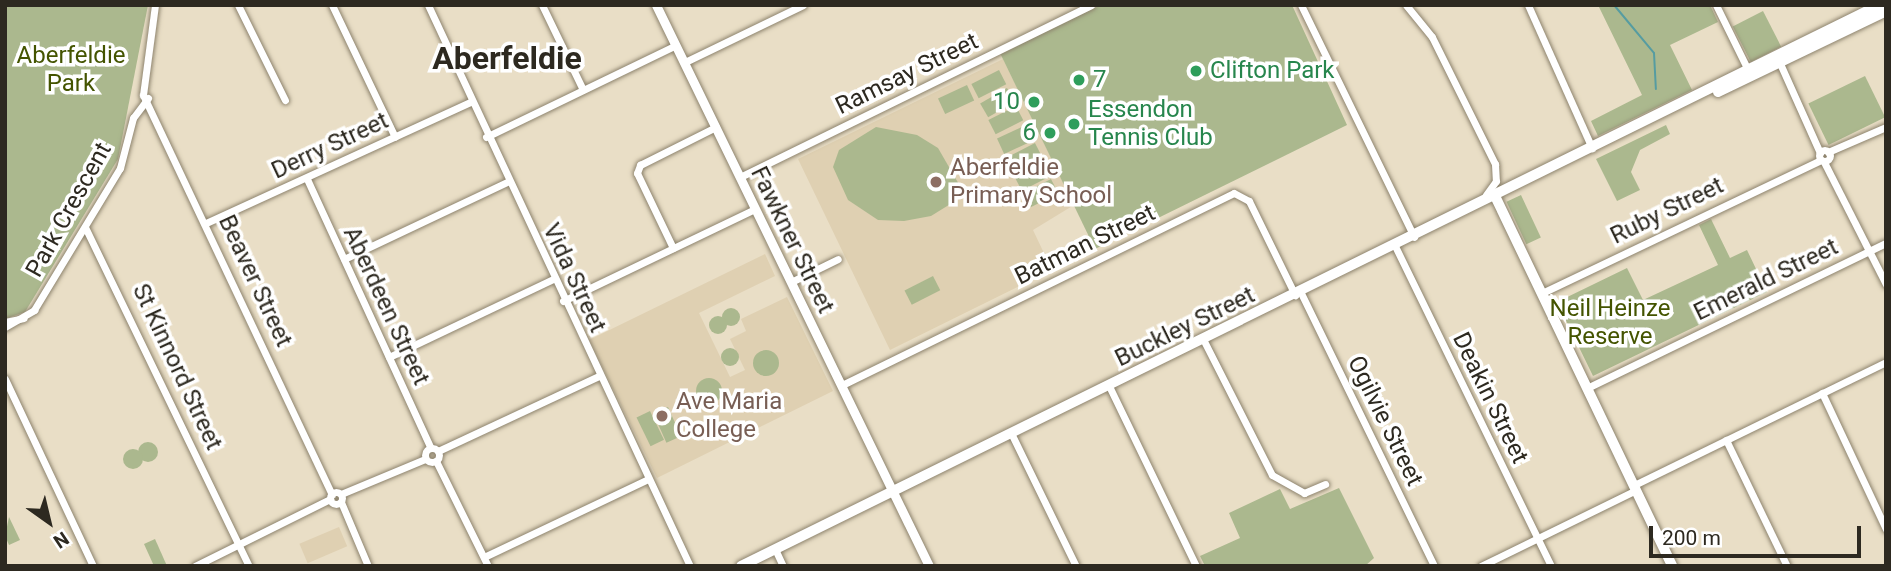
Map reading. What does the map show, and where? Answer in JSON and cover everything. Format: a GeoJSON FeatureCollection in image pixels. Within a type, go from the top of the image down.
{"type":"FeatureCollection","features":[{"type":"Feature","properties":{"kind":"main road","name":"Buckley Street"},"geometry":{"type":"LineString","coordinates":[[1778,59],[1879,5]]}},
{"type":"Feature","properties":{"kind":"main road","name":"Buckley Street"},"geometry":{"type":"LineString","coordinates":[[741,566],[1110,388],[1645,123],[1886,10]]}},
{"type":"Feature","properties":{"kind":"main road"},"geometry":{"type":"LineString","coordinates":[[1495,196],[1672,566]]}},
{"type":"Feature","properties":{"kind":"street"},"geometry":{"type":"LineString","coordinates":[[148,98],[140,85],[155,5]]}},
{"type":"Feature","properties":{"kind":"street"},"geometry":{"type":"LineString","coordinates":[[238,5],[285,100]]}},
{"type":"Feature","properties":{"kind":"street"},"geometry":{"type":"LineString","coordinates":[[332,5],[395,137]]}},
{"type":"Feature","properties":{"kind":"street","name":"Vida Street"},"geometry":{"type":"LineString","coordinates":[[428,5],[507,182],[690,566]]}},
{"type":"Feature","properties":{"kind":"street"},"geometry":{"type":"LineString","coordinates":[[542,5],[583,89]]}},
{"type":"Feature","properties":{"kind":"street","name":"Fawkner Street"},"geometry":{"type":"LineString","coordinates":[[656,5],[929,566]]}},
{"type":"Feature","properties":{"kind":"street"},"geometry":{"type":"LineString","coordinates":[[685,62],[803,5]]}},
{"type":"Feature","properties":{"kind":"street","name":"Ramsay Street"},"geometry":{"type":"LineString","coordinates":[[740,177],[1091,5]]}},
{"type":"Feature","properties":{"kind":"street"},"geometry":{"type":"LineString","coordinates":[[1301,5],[1414,237]]}},
{"type":"Feature","properties":{"kind":"street"},"geometry":{"type":"LineString","coordinates":[[1406,5],[1432,37],[1495,164],[1494,186],[1469,209]]}},
{"type":"Feature","properties":{"kind":"street"},"geometry":{"type":"LineString","coordinates":[[1528,5],[1584,123],[1592,149]]}},
{"type":"Feature","properties":{"kind":"street"},"geometry":{"type":"LineString","coordinates":[[1716,5],[1749,73]]}},
{"type":"Feature","properties":{"kind":"street"},"geometry":{"type":"LineString","coordinates":[[486,137],[676,45]]}},
{"type":"Feature","properties":{"kind":"street"},"geometry":{"type":"LineString","coordinates":[[1778,59],[1886,285]]}},
{"type":"Feature","properties":{"kind":"street","name":"Beaver Street"},"geometry":{"type":"LineString","coordinates":[[148,98],[368,566]]}},
{"type":"Feature","properties":{"kind":"street","name":"Park Crescent"},"geometry":{"type":"LineString","coordinates":[[5,327],[31,315],[120,169],[133,118],[148,98]]}},
{"type":"Feature","properties":{"kind":"street","name":"Derry Street"},"geometry":{"type":"LineString","coordinates":[[206,223],[307,180],[470,102]]}},
{"type":"Feature","properties":{"kind":"street"},"geometry":{"type":"LineString","coordinates":[[673,248],[637,173],[640,165],[716,127]]}},
{"type":"Feature","properties":{"kind":"street","name":"Ruby Street"},"geometry":{"type":"LineString","coordinates":[[1542,293],[1886,127]]}},
{"type":"Feature","properties":{"kind":"street","name":"Aberdeen Street"},"geometry":{"type":"LineString","coordinates":[[307,180],[434,450]]}},
{"type":"Feature","properties":{"kind":"street"},"geometry":{"type":"LineString","coordinates":[[344,259],[507,182]]}},
{"type":"Feature","properties":{"kind":"street","name":"Batman Street"},"geometry":{"type":"LineString","coordinates":[[842,386],[1234,194],[1249,201],[1298,294]]}},
{"type":"Feature","properties":{"kind":"street"},"geometry":{"type":"LineString","coordinates":[[563,301],[755,209]]}},
{"type":"Feature","properties":{"kind":"street","name":"St Kinnord Street"},"geometry":{"type":"LineString","coordinates":[[85,227],[249,566]]}},
{"type":"Feature","properties":{"kind":"street","name":"Emerald Street"},"geometry":{"type":"LineString","coordinates":[[1587,388],[1886,243]]}},
{"type":"Feature","properties":{"kind":"street","name":"Deakin Street"},"geometry":{"type":"LineString","coordinates":[[1395,246],[1551,566]]}},
{"type":"Feature","properties":{"kind":"street"},"geometry":{"type":"LineString","coordinates":[[791,282],[838,259]]}},
{"type":"Feature","properties":{"kind":"street"},"geometry":{"type":"LineString","coordinates":[[389,357],[553,279]]}},
{"type":"Feature","properties":{"kind":"street","name":"Ogilvie Street"},"geometry":{"type":"LineString","coordinates":[[1298,294],[1434,566]]}},
{"type":"Feature","properties":{"kind":"street","name":"Park Crescent"},"geometry":{"type":"LineString","coordinates":[[5,322],[31,315]]}},
{"type":"Feature","properties":{"kind":"street"},"geometry":{"type":"LineString","coordinates":[[1204,341],[1272,475],[1304,493],[1325,484]]}},
{"type":"Feature","properties":{"kind":"street"},"geometry":{"type":"LineString","coordinates":[[1481,566],[1886,362]]}},
{"type":"Feature","properties":{"kind":"street"},"geometry":{"type":"LineString","coordinates":[[195,566],[425,459],[434,450],[599,376]]}},
{"type":"Feature","properties":{"kind":"street"},"geometry":{"type":"LineString","coordinates":[[5,379],[93,566]]}},
{"type":"Feature","properties":{"kind":"street"},"geometry":{"type":"LineString","coordinates":[[1110,388],[1196,566]]}},
{"type":"Feature","properties":{"kind":"street"},"geometry":{"type":"LineString","coordinates":[[1822,393],[1886,529]]}},
{"type":"Feature","properties":{"kind":"street"},"geometry":{"type":"LineString","coordinates":[[1012,435],[1076,566]]}},
{"type":"Feature","properties":{"kind":"street"},"geometry":{"type":"LineString","coordinates":[[1727,440],[1787,566]]}},
{"type":"Feature","properties":{"kind":"street"},"geometry":{"type":"LineString","coordinates":[[434,450],[436,461],[488,566]]}},
{"type":"Feature","properties":{"kind":"street"},"geometry":{"type":"LineString","coordinates":[[425,459],[436,461]]}},
{"type":"Feature","properties":{"kind":"street"},"geometry":{"type":"LineString","coordinates":[[484,557],[648,479]]}},
{"type":"Feature","properties":{"kind":"street"},"geometry":{"type":"LineString","coordinates":[[775,550],[783,566]]}},
{"type":"Feature","properties":{"kind":"shaded area","name":"Aberfeldie Primary School"},"geometry":{"type":"Polygon","coordinates":[[[1003,59],[1074,205],[1033,230],[1052,270],[890,350],[798,159],[1003,59]]]}},
{"type":"Feature","properties":{"kind":"shaded area"},"geometry":{"type":"Polygon","coordinates":[[[765,254],[775,276],[699,313],[730,377],[745,370],[730,339],[746,331],[741,319],[787,297],[833,391],[657,478],[589,340],[765,254]]]}},
{"type":"Feature","properties":{"kind":"shaded area"},"geometry":{"type":"Polygon","coordinates":[[[339,527],[347,546],[308,563],[299,544],[339,527]]]}},
{"type":"Feature","properties":{"kind":"green space","name":"Aberfeldie Park"},"geometry":{"type":"Polygon","coordinates":[[[5,5],[148,5],[118,159],[25,312],[5,319],[5,5]]]}},
{"type":"Feature","properties":{"kind":"green space","name":"Clifton Park"},"geometry":{"type":"Polygon","coordinates":[[[1101,5],[1292,5],[1347,125],[1095,249],[1000,53],[1101,5]]]}},
{"type":"Feature","properties":{"kind":"green space"},"geometry":{"type":"Polygon","coordinates":[[[1598,5],[1710,5],[1718,22],[1670,45],[1692,90],[1598,136],[1591,121],[1642,95],[1598,5]]]}},
{"type":"Feature","properties":{"kind":"green space"},"geometry":{"type":"Polygon","coordinates":[[[1763,11],[1781,47],[1751,62],[1733,26],[1763,11]]]}},
{"type":"Feature","properties":{"kind":"green space"},"geometry":{"type":"Polygon","coordinates":[[[999,70],[1006,84],[979,98],[971,84],[999,70]]]}},
{"type":"Feature","properties":{"kind":"green space"},"geometry":{"type":"Polygon","coordinates":[[[1865,76],[1885,117],[1829,145],[1808,104],[1865,76]]]}},
{"type":"Feature","properties":{"kind":"green space"},"geometry":{"type":"Polygon","coordinates":[[[967,85],[974,100],[945,114],[938,99],[967,85]]]}},
{"type":"Feature","properties":{"kind":"green space"},"geometry":{"type":"Polygon","coordinates":[[[1007,88],[1015,102],[988,117],[980,104],[1007,88]]]}},
{"type":"Feature","properties":{"kind":"green space"},"geometry":{"type":"Polygon","coordinates":[[[1016,106],[1023,120],[996,134],[988,120],[1016,106]]]}},
{"type":"Feature","properties":{"kind":"green space"},"geometry":{"type":"Polygon","coordinates":[[[1026,125],[1033,140],[1004,154],[997,139],[1026,125]]]}},
{"type":"Feature","properties":{"kind":"green space"},"geometry":{"type":"Polygon","coordinates":[[[1666,125],[1670,134],[1640,150],[1631,172],[1640,190],[1617,201],[1596,159],[1666,125]]]}},
{"type":"Feature","properties":{"kind":"green space"},"geometry":{"type":"Polygon","coordinates":[[[876,127],[917,135],[938,148],[960,186],[952,203],[931,216],[904,221],[878,220],[848,200],[833,167],[839,150],[876,127]]]}},
{"type":"Feature","properties":{"kind":"green space"},"geometry":{"type":"Polygon","coordinates":[[[1035,143],[1042,157],[1014,172],[1006,158],[1035,143]]]}},
{"type":"Feature","properties":{"kind":"green space"},"geometry":{"type":"Polygon","coordinates":[[[1043,162],[1050,176],[1022,191],[1014,177],[1043,162]]]}},
{"type":"Feature","properties":{"kind":"green space"},"geometry":{"type":"Polygon","coordinates":[[[1051,179],[1058,193],[1031,207],[1023,193],[1051,179]]]}},
{"type":"Feature","properties":{"kind":"green space"},"geometry":{"type":"Polygon","coordinates":[[[1521,195],[1541,238],[1526,244],[1506,202],[1521,195]]]}},
{"type":"Feature","properties":{"kind":"green space","name":"Neil Heinze Reserve"},"geometry":{"type":"Polygon","coordinates":[[[1711,219],[1730,258],[1747,250],[1767,292],[1593,376],[1557,302],[1627,268],[1643,300],[1718,265],[1699,225],[1711,219]]]}},
{"type":"Feature","properties":{"kind":"green space"},"geometry":{"type":"Polygon","coordinates":[[[933,276],[940,290],[912,305],[904,291],[933,276]]]}},
{"type":"Feature","properties":{"kind":"green space"},"geometry":{"type":"Polygon","coordinates":[[[727,308],[735,308],[740,317],[738,324],[727,326],[722,321],[722,313],[727,308]]]}},
{"type":"Feature","properties":{"kind":"green space"},"geometry":{"type":"Polygon","coordinates":[[[714,316],[722,316],[727,325],[725,332],[714,334],[709,329],[709,321],[714,316]]]}},
{"type":"Feature","properties":{"kind":"green space"},"geometry":{"type":"Polygon","coordinates":[[[726,348],[734,348],[739,357],[737,364],[726,366],[721,361],[721,353],[726,348]]]}},
{"type":"Feature","properties":{"kind":"green space"},"geometry":{"type":"Polygon","coordinates":[[[766,350],[775,354],[779,363],[775,372],[766,376],[757,372],[753,363],[757,354],[766,350]]]}},
{"type":"Feature","properties":{"kind":"green space"},"geometry":{"type":"Polygon","coordinates":[[[709,378],[718,382],[722,391],[718,400],[709,404],[700,400],[696,391],[700,382],[709,378]]]}},
{"type":"Feature","properties":{"kind":"green space"},"geometry":{"type":"Polygon","coordinates":[[[668,407],[681,436],[666,443],[653,414],[668,407]]]}},
{"type":"Feature","properties":{"kind":"green space"},"geometry":{"type":"Polygon","coordinates":[[[650,411],[664,440],[651,446],[637,418],[650,411]]]}},
{"type":"Feature","properties":{"kind":"green space"},"geometry":{"type":"Polygon","coordinates":[[[148,442],[155,445],[158,452],[155,459],[148,462],[141,459],[138,452],[141,445],[148,442]]]}},
{"type":"Feature","properties":{"kind":"green space"},"geometry":{"type":"Polygon","coordinates":[[[133,449],[140,452],[143,459],[140,466],[133,469],[126,466],[123,459],[126,452],[133,449]]]}},
{"type":"Feature","properties":{"kind":"green space"},"geometry":{"type":"Polygon","coordinates":[[[1339,488],[1374,558],[1365,566],[1205,566],[1200,556],[1240,538],[1229,513],[1280,489],[1290,509],[1339,488]]]}},
{"type":"Feature","properties":{"kind":"green space"},"geometry":{"type":"Polygon","coordinates":[[[9,517],[20,540],[9,545],[5,536],[9,517]]]}},
{"type":"Feature","properties":{"kind":"green space"},"geometry":{"type":"Polygon","coordinates":[[[155,539],[167,566],[154,566],[144,544],[155,539]]]}},
{"type":"Feature","properties":{"kind":"waterway"},"geometry":{"type":"LineString","coordinates":[[1614,5],[1654,53],[1656,89]]}},
{"type":"Feature","properties":{"kind":"place","name":"Clifton Park"},"geometry":{"type":"Point","coordinates":[1196,71]}},
{"type":"Feature","properties":{"kind":"place","name":"7"},"geometry":{"type":"Point","coordinates":[1079,80]}},
{"type":"Feature","properties":{"kind":"place","name":"10"},"geometry":{"type":"Point","coordinates":[1034,102]}},
{"type":"Feature","properties":{"kind":"place","name":"Essendon Tennis Club"},"geometry":{"type":"Point","coordinates":[1074,124]}},
{"type":"Feature","properties":{"kind":"place","name":"6"},"geometry":{"type":"Point","coordinates":[1050,133]}},
{"type":"Feature","properties":{"kind":"place","name":"Aberfeldie Primary School"},"geometry":{"type":"Point","coordinates":[936,182]}},
{"type":"Feature","properties":{"kind":"place","name":"Ave Maria College"},"geometry":{"type":"Point","coordinates":[662,416]}},
{"type":"Feature","properties":{"kind":"district","name":"Aberfeldie"},"geometry":{"type":"Point","coordinates":[507,58]}}]}
